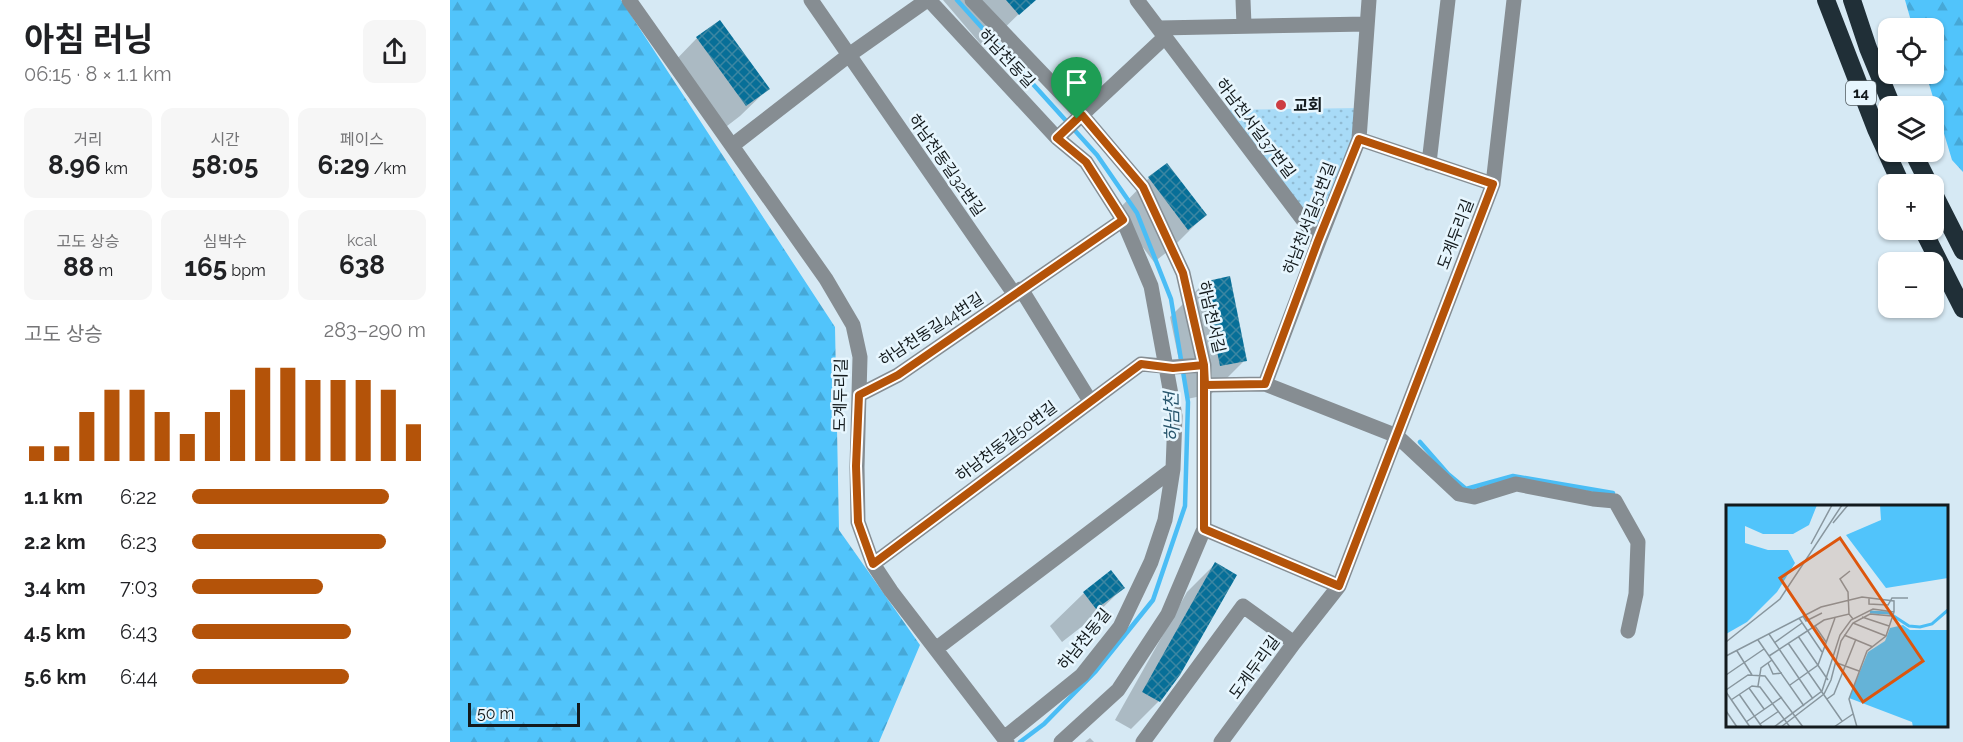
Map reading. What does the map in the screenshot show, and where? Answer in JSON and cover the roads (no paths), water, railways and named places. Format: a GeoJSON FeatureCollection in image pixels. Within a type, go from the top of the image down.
{"type":"FeatureCollection","features":[{"type":"Feature","properties":{"kind":"highway","name":"14"},"geometry":{"type":"LineString","coordinates":[[1826,0],[1876,129],[1896,174]]}},
{"type":"Feature","properties":{"kind":"highway","name":"14"},"geometry":{"type":"LineString","coordinates":[[1852,0],[1868,48],[1888,96]]}},
{"type":"Feature","properties":{"kind":"highway"},"geometry":{"type":"LineString","coordinates":[[1944,214],[1963,251]]}},
{"type":"Feature","properties":{"kind":"highway"},"geometry":{"type":"LineString","coordinates":[[1928,240],[1963,309]]}},
{"type":"Feature","properties":{"kind":"street","name":"도계두리길"},"geometry":{"type":"LineString","coordinates":[[629,0],[826,279],[854,325],[860,357],[856,466],[858,522],[873,564],[891,591],[1006,740]]}},
{"type":"Feature","properties":{"kind":"street","name":"하남천동길32번길"},"geometry":{"type":"LineString","coordinates":[[811,0],[1018,292]]}},
{"type":"Feature","properties":{"kind":"street"},"geometry":{"type":"LineString","coordinates":[[733,145],[849,55],[928,0]]}},
{"type":"Feature","properties":{"kind":"street","name":"하남천동길"},"geometry":{"type":"LineString","coordinates":[[928,0],[1086,162],[1123,220],[1151,286],[1170,367],[1175,416],[1173,469],[1165,520],[1151,562],[1120,627],[1082,675],[1006,740]]}},
{"type":"Feature","properties":{"kind":"street","name":"하남천서길"},"geometry":{"type":"LineString","coordinates":[[972,0],[1143,187],[1183,273],[1199,366],[1205,385],[1204,529],[1168,614],[1118,690],[1061,742]]}},
{"type":"Feature","properties":{"kind":"street","name":"하남천서길37번길"},"geometry":{"type":"LineString","coordinates":[[1137,0],[1318,241]]}},
{"type":"Feature","properties":{"kind":"street"},"geometry":{"type":"LineString","coordinates":[[1243,0],[1244,26]]}},
{"type":"Feature","properties":{"kind":"street","name":"하남천서길51번길"},"geometry":{"type":"LineString","coordinates":[[1265,384],[1359,139],[1369,0]]}},
{"type":"Feature","properties":{"kind":"street"},"geometry":{"type":"LineString","coordinates":[[1429,163],[1448,0]]}},
{"type":"Feature","properties":{"kind":"street","name":"도계두리길"},"geometry":{"type":"LineString","coordinates":[[1221,742],[1339,586],[1493,184],[1514,0]]}},
{"type":"Feature","properties":{"kind":"street"},"geometry":{"type":"LineString","coordinates":[[1060,136],[1162,33],[1244,26],[1367,24]]}},
{"type":"Feature","properties":{"kind":"street"},"geometry":{"type":"LineString","coordinates":[[1359,139],[1493,184]]}},
{"type":"Feature","properties":{"kind":"street","name":"하남천동길44번길"},"geometry":{"type":"LineString","coordinates":[[859,395],[898,375],[1123,220]]}},
{"type":"Feature","properties":{"kind":"street"},"geometry":{"type":"LineString","coordinates":[[1018,292],[1090,401]]}},
{"type":"Feature","properties":{"kind":"street","name":"하남천동길50번길"},"geometry":{"type":"LineString","coordinates":[[873,564],[1141,364],[1170,367],[1199,366]]}},
{"type":"Feature","properties":{"kind":"street"},"geometry":{"type":"LineString","coordinates":[[1205,385],[1265,384],[1397,436],[1459,494],[1473,497],[1516,484],[1615,501],[1638,542],[1636,594],[1628,631]]}},
{"type":"Feature","properties":{"kind":"street"},"geometry":{"type":"LineString","coordinates":[[937,648],[1173,469]]}},
{"type":"Feature","properties":{"kind":"street"},"geometry":{"type":"LineString","coordinates":[[1204,529],[1339,586]]}},
{"type":"Feature","properties":{"kind":"street"},"geometry":{"type":"LineString","coordinates":[[1143,742],[1243,606],[1294,643]]}},
{"type":"Feature","properties":{"kind":"waterway","name":"하남천"},"geometry":{"type":"LineString","coordinates":[[957,0],[1097,155],[1137,213],[1171,299],[1188,402],[1185,506],[1153,600],[1095,672],[1044,724],[1020,742]]}},
{"type":"Feature","properties":{"kind":"waterway"},"geometry":{"type":"LineString","coordinates":[[1420,442],[1448,474],[1466,489],[1513,476],[1613,493]]}},
{"type":"Feature","properties":{"kind":"place","name":"교회"},"geometry":{"type":"Point","coordinates":[1281,105]}}]}
